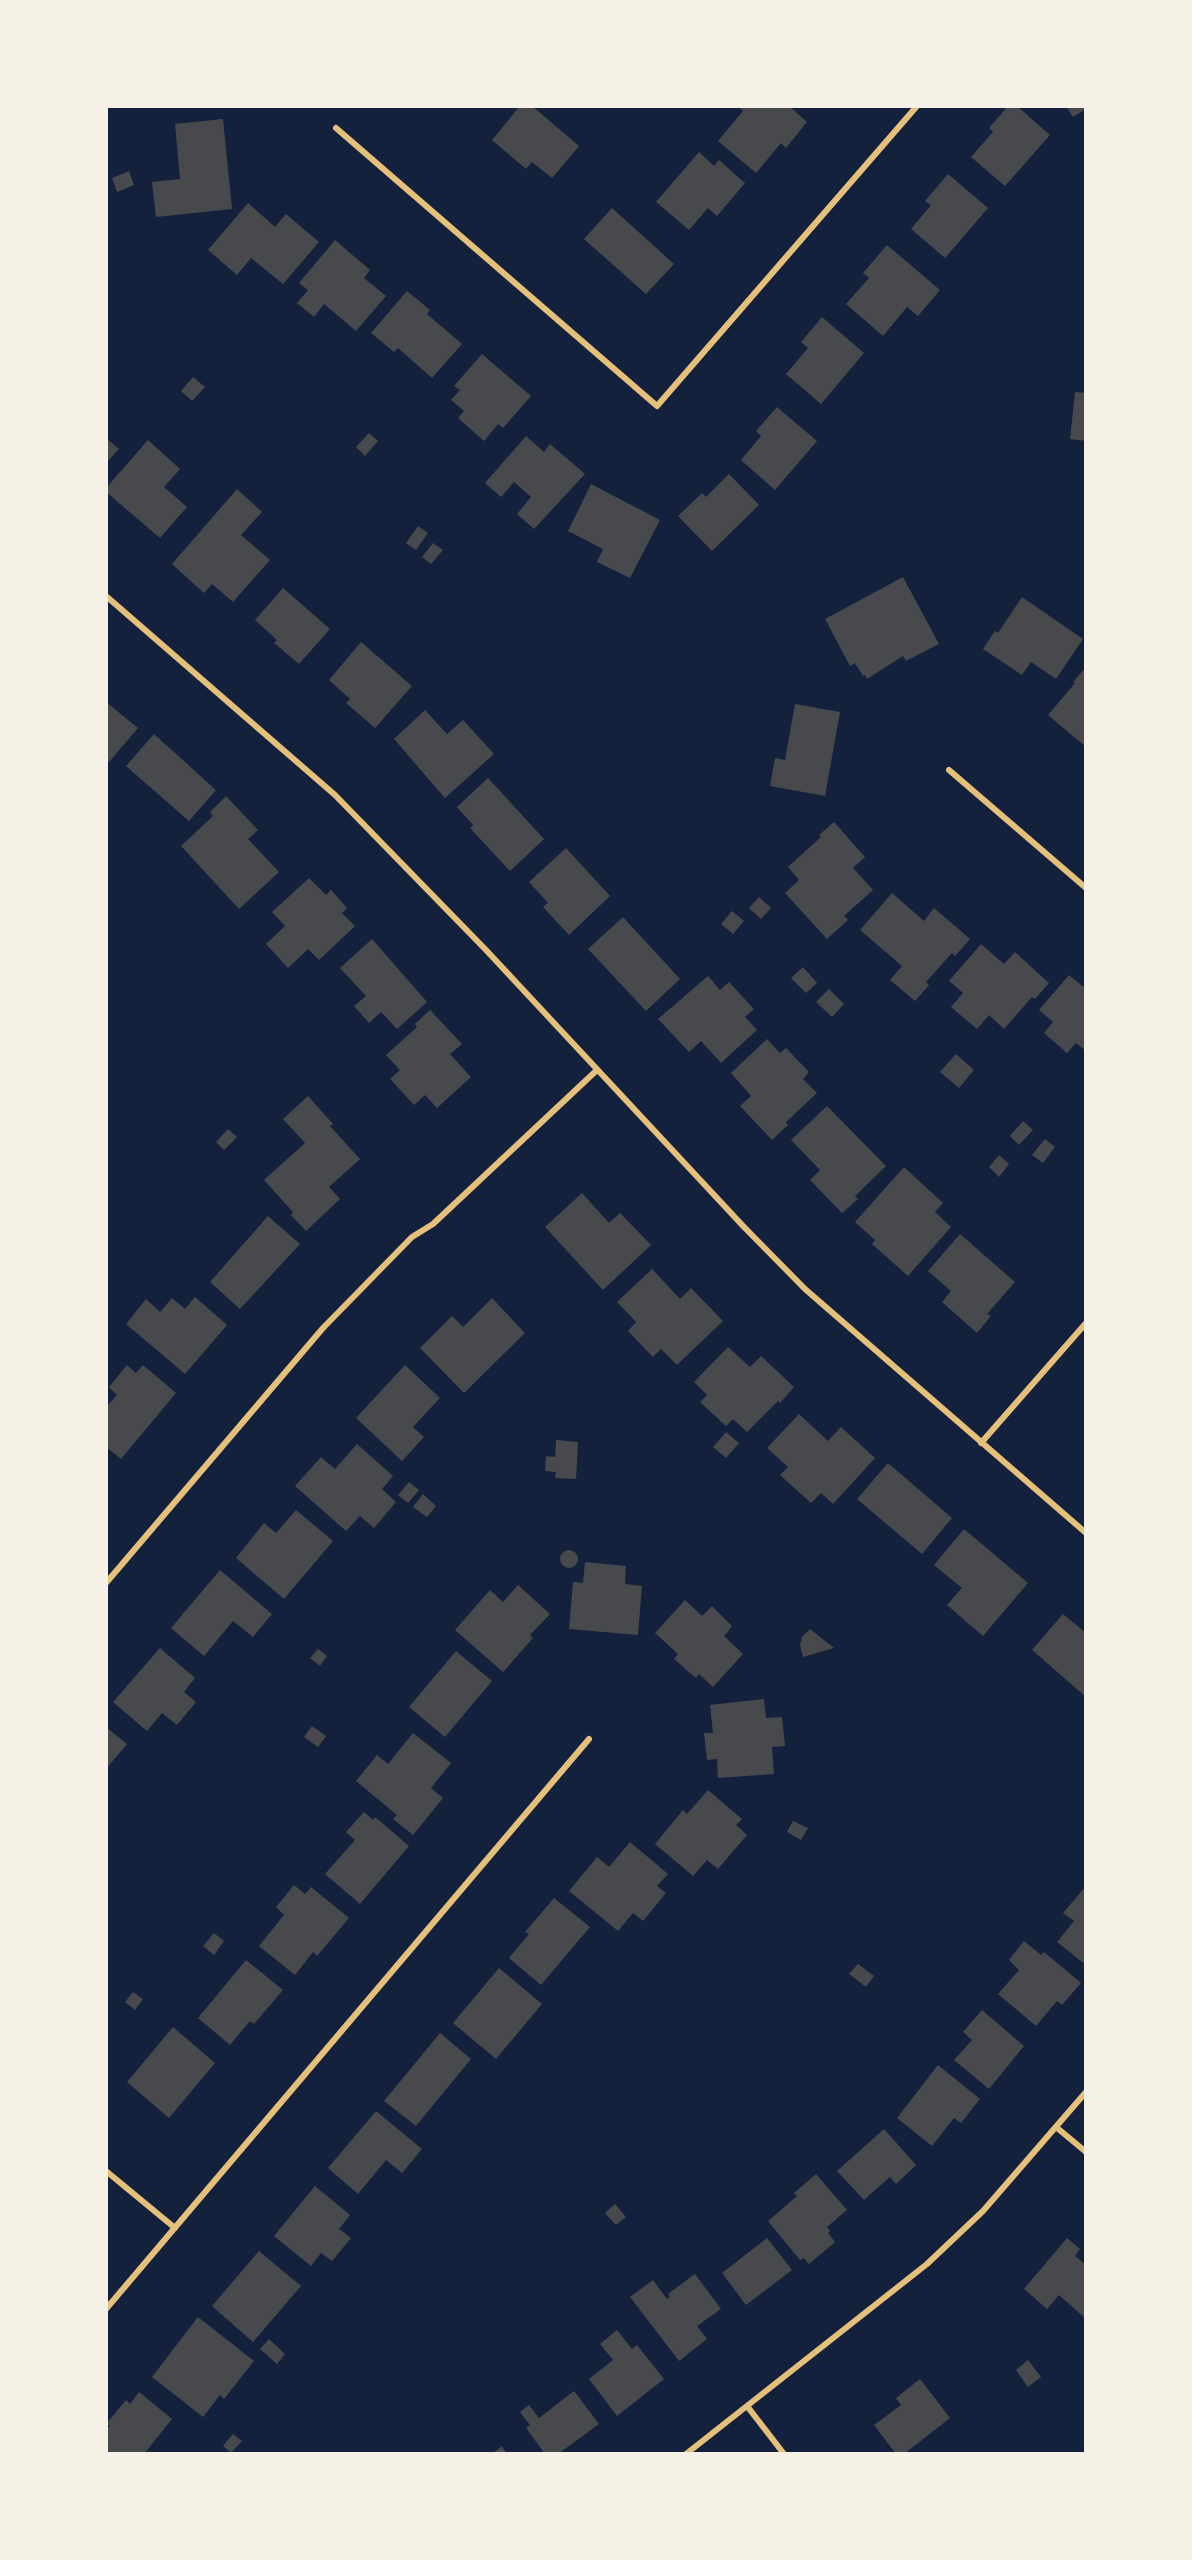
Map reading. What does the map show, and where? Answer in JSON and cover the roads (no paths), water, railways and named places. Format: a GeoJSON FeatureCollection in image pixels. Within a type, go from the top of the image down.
{"type":"FeatureCollection","features":[{"type":"Feature","properties":{"kind":"street"},"geometry":{"type":"LineString","coordinates":[[336,128],[657,406],[917,106]]}},
{"type":"Feature","properties":{"kind":"street"},"geometry":{"type":"LineString","coordinates":[[106,596],[335,795],[486,951],[744,1227],[805,1289],[1086,1533]]}},
{"type":"Feature","properties":{"kind":"street"},"geometry":{"type":"LineString","coordinates":[[949,770],[1086,888]]}},
{"type":"Feature","properties":{"kind":"street"},"geometry":{"type":"LineString","coordinates":[[106,1583],[323,1328],[412,1238],[433,1224],[597,1070]]}},
{"type":"Feature","properties":{"kind":"street"},"geometry":{"type":"LineString","coordinates":[[981,1443],[1086,1323]]}},
{"type":"Feature","properties":{"kind":"street"},"geometry":{"type":"LineString","coordinates":[[106,2309],[589,1739]]}},
{"type":"Feature","properties":{"kind":"street"},"geometry":{"type":"LineString","coordinates":[[686,2454],[927,2264],[983,2211],[1086,2092]]}},
{"type":"Feature","properties":{"kind":"street"},"geometry":{"type":"LineString","coordinates":[[1056,2127],[1086,2152]]}},
{"type":"Feature","properties":{"kind":"street"},"geometry":{"type":"LineString","coordinates":[[106,2171],[175,2228]]}},
{"type":"Feature","properties":{"kind":"street"},"geometry":{"type":"LineString","coordinates":[[747,2406],[784,2454]]}}]}
